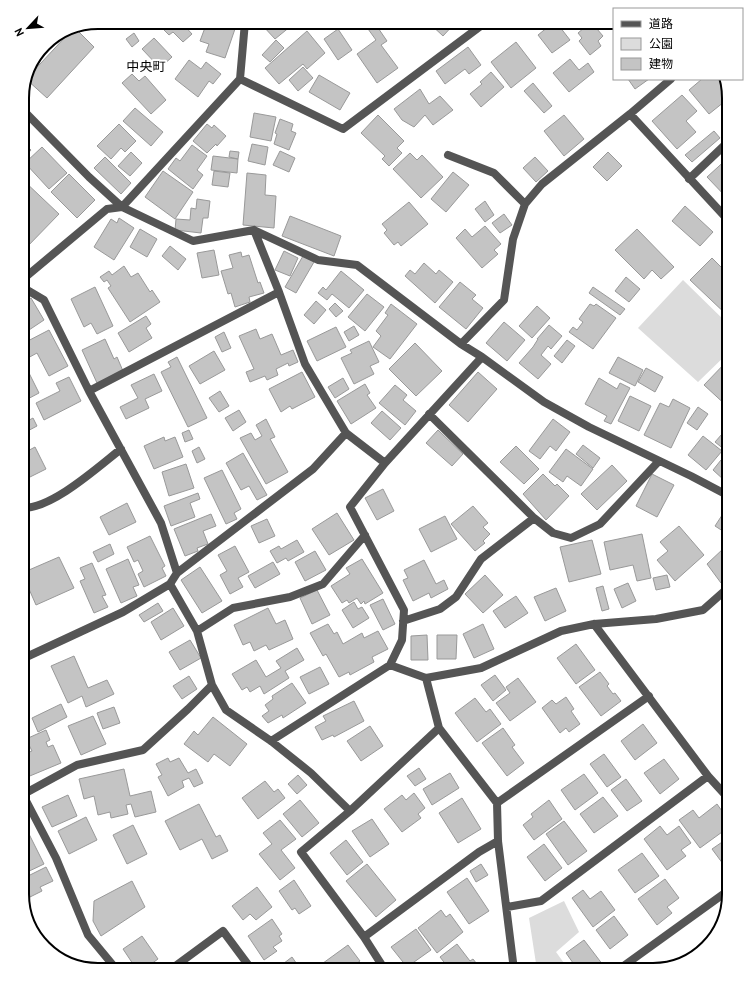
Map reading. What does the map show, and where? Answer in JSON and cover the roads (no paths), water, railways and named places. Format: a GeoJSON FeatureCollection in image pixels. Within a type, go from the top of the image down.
{"type":"FeatureCollection","features":[{"type":"Feature","properties":{"kind":"street"},"geometry":{"type":"LineString","coordinates":[[29,274],[107,209],[122,207],[240,79],[244,29]]}},
{"type":"Feature","properties":{"kind":"street"},"geometry":{"type":"LineString","coordinates":[[240,79],[343,129],[477,29]]}},
{"type":"Feature","properties":{"kind":"street"},"geometry":{"type":"LineString","coordinates":[[461,344],[504,300],[514,239],[524,204],[542,184],[630,114],[670,80]]}},
{"type":"Feature","properties":{"kind":"street"},"geometry":{"type":"LineString","coordinates":[[630,114],[722,214]]}},
{"type":"Feature","properties":{"kind":"street"},"geometry":{"type":"LineString","coordinates":[[29,116],[122,207],[192,242],[254,230],[318,260],[357,265],[461,344],[482,357],[544,402],[589,427],[722,492]]}},
{"type":"Feature","properties":{"kind":"street"},"geometry":{"type":"LineString","coordinates":[[689,179],[722,148]]}},
{"type":"Feature","properties":{"kind":"street"},"geometry":{"type":"LineString","coordinates":[[448,155],[494,173],[524,204]]}},
{"type":"Feature","properties":{"kind":"street"},"geometry":{"type":"LineString","coordinates":[[254,230],[279,292],[305,364],[346,433],[385,463]]}},
{"type":"Feature","properties":{"kind":"street"},"geometry":{"type":"LineString","coordinates":[[29,291],[44,300],[90,391],[161,523],[178,573]]}},
{"type":"Feature","properties":{"kind":"street"},"geometry":{"type":"LineString","coordinates":[[90,391],[279,292]]}},
{"type":"Feature","properties":{"kind":"street"},"geometry":{"type":"LineString","coordinates":[[271,741],[390,665],[402,640],[404,610],[350,507],[385,463],[482,357]]}},
{"type":"Feature","properties":{"kind":"street"},"geometry":{"type":"LineString","coordinates":[[430,414],[534,518],[553,533],[571,538],[600,524],[658,461]]}},
{"type":"Feature","properties":{"kind":"street"},"geometry":{"type":"LineString","coordinates":[[29,656],[123,612],[170,584],[178,573],[313,469],[346,433]]}},
{"type":"Feature","properties":{"kind":"street"},"geometry":{"type":"LineString","coordinates":[[29,508],[62,494],[121,449]]}},
{"type":"Feature","properties":{"kind":"street"},"geometry":{"type":"LineString","coordinates":[[403,621],[440,609],[456,597],[481,559],[534,518]]}},
{"type":"Feature","properties":{"kind":"street"},"geometry":{"type":"LineString","coordinates":[[197,631],[233,608],[290,597],[323,584],[365,535]]}},
{"type":"Feature","properties":{"kind":"street"},"geometry":{"type":"LineString","coordinates":[[170,584],[197,631],[212,685],[226,710],[271,741],[311,773],[350,812]]}},
{"type":"Feature","properties":{"kind":"street"},"geometry":{"type":"LineString","coordinates":[[390,665],[426,678],[481,668],[561,632],[594,624],[656,619],[703,610],[722,593]]}},
{"type":"Feature","properties":{"kind":"street"},"geometry":{"type":"LineString","coordinates":[[594,624],[708,776],[722,791]]}},
{"type":"Feature","properties":{"kind":"street"},"geometry":{"type":"LineString","coordinates":[[426,678],[439,728],[497,803],[498,840],[513,963]]}},
{"type":"Feature","properties":{"kind":"street"},"geometry":{"type":"LineString","coordinates":[[29,790],[77,765],[143,750],[212,685]]}},
{"type":"Feature","properties":{"kind":"street"},"geometry":{"type":"LineString","coordinates":[[497,803],[649,696]]}},
{"type":"Feature","properties":{"kind":"street"},"geometry":{"type":"LineString","coordinates":[[380,963],[364,938],[301,852],[350,812],[439,728]]}},
{"type":"Feature","properties":{"kind":"street"},"geometry":{"type":"LineString","coordinates":[[507,907],[541,901],[708,776]]}},
{"type":"Feature","properties":{"kind":"street"},"geometry":{"type":"LineString","coordinates":[[29,807],[56,858],[88,935],[111,963]]}},
{"type":"Feature","properties":{"kind":"street"},"geometry":{"type":"LineString","coordinates":[[364,938],[478,852],[498,840]]}},
{"type":"Feature","properties":{"kind":"street"},"geometry":{"type":"LineString","coordinates":[[628,963],[722,895]]}},
{"type":"Feature","properties":{"kind":"street"},"geometry":{"type":"LineString","coordinates":[[180,963],[223,931],[247,963]]}},
{"type":"Feature","properties":{"kind":"district","name":"中央町"},"geometry":{"type":"Point","coordinates":[146,66]}}]}
